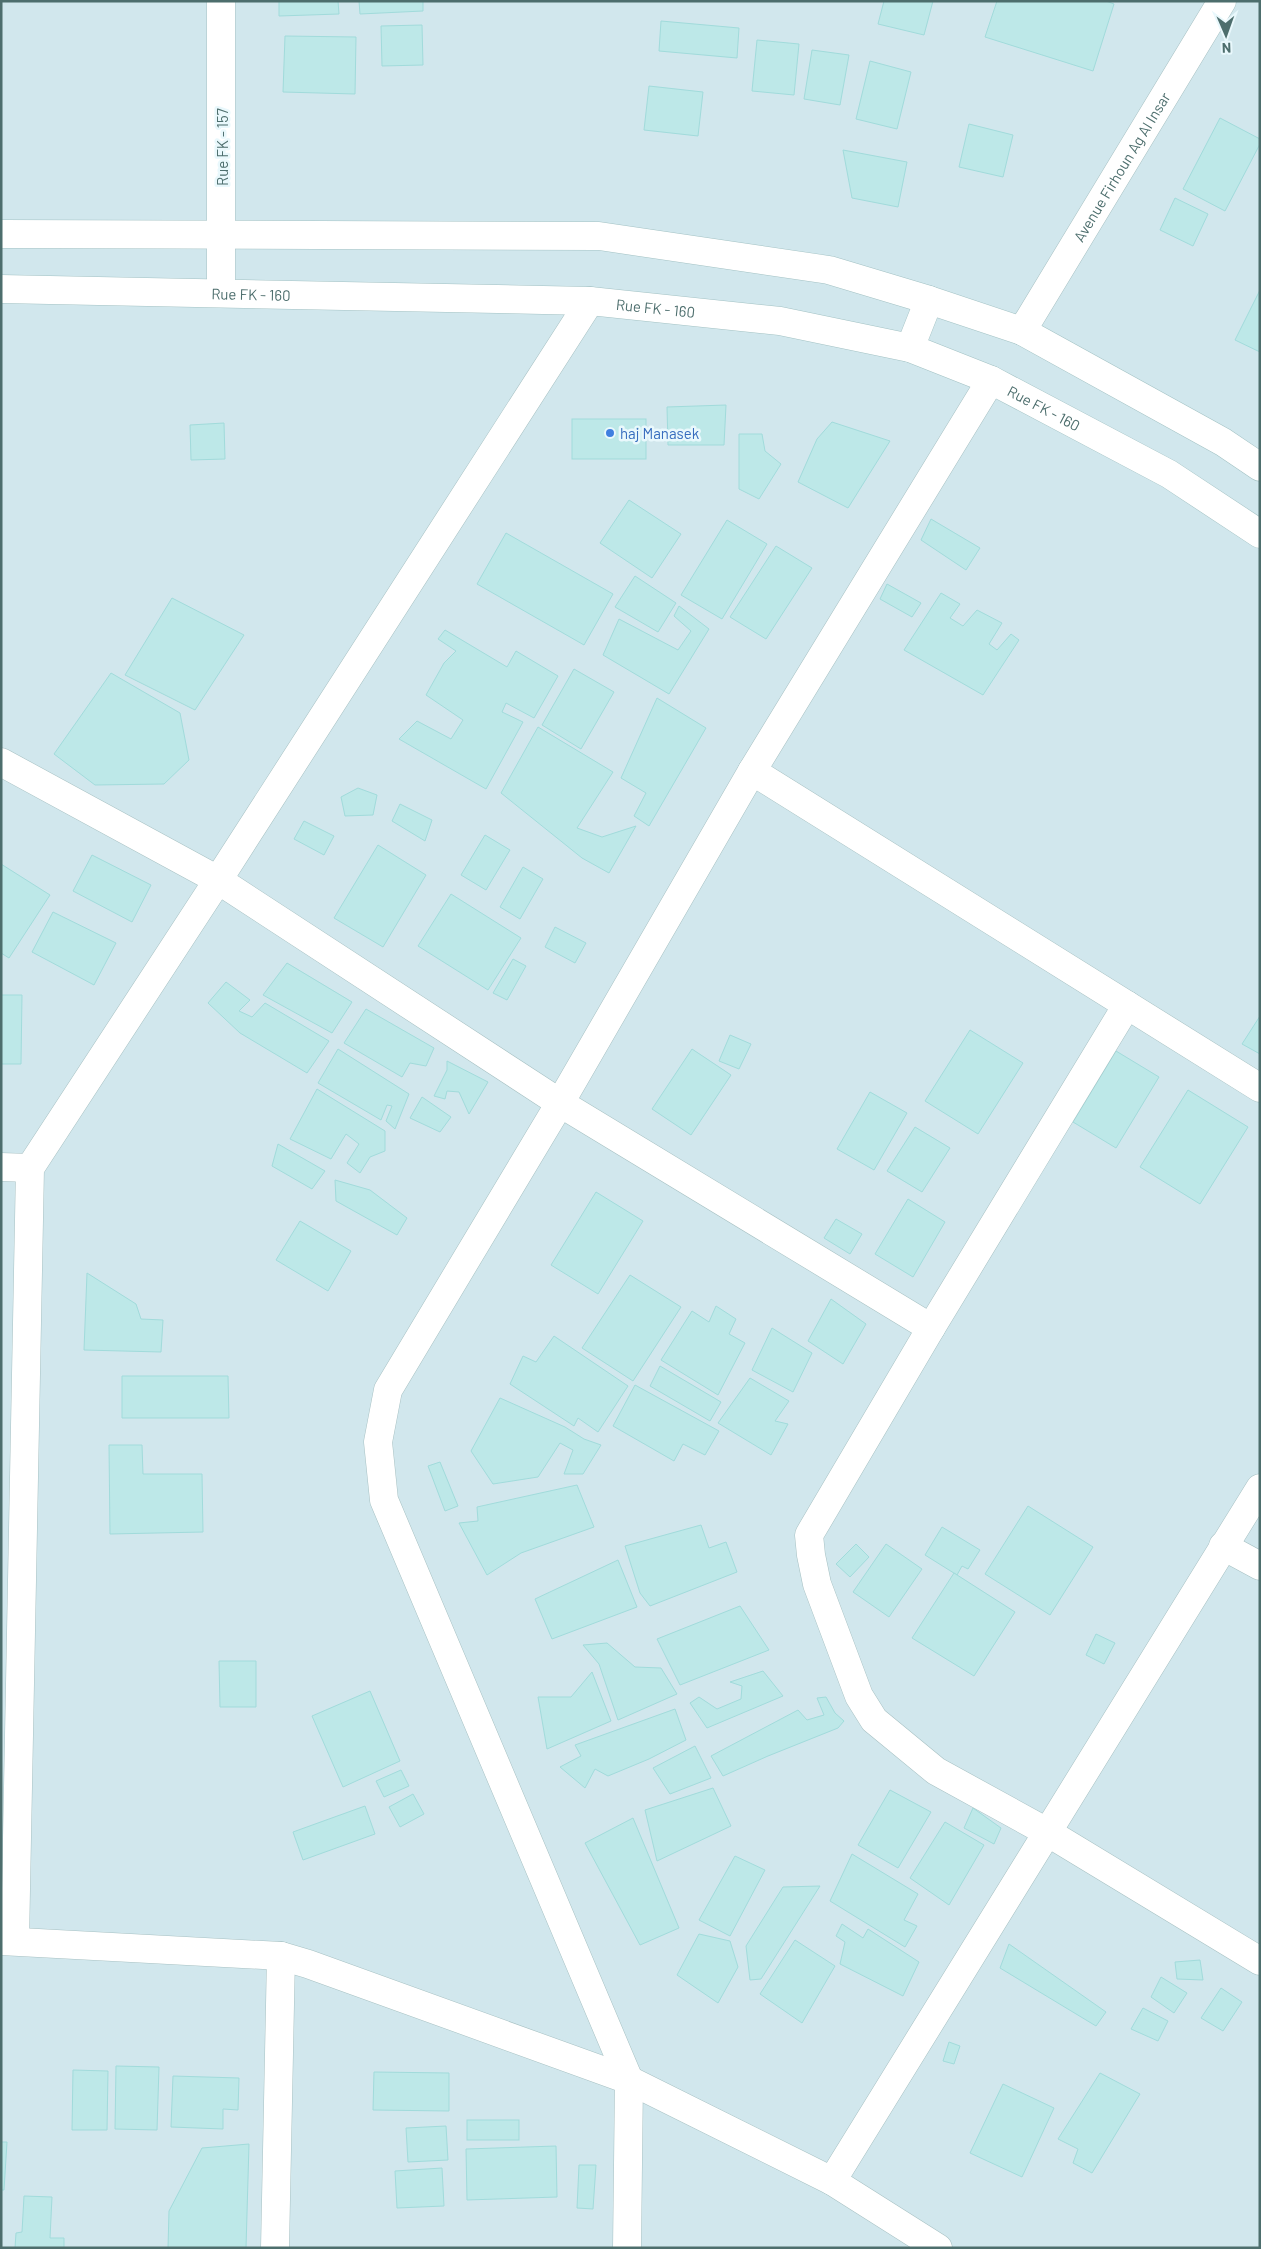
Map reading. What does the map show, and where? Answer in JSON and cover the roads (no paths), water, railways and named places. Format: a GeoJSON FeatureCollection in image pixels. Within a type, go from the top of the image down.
{"type":"FeatureCollection","features":[{"type":"Feature","properties":{"kind":"street","name":"Rue FK - 157"},"geometry":{"type":"LineString","coordinates":[[221,1],[221,293]]}},
{"type":"Feature","properties":{"kind":"street","name":"Avenue Firhoun Ag Al Insar"},"geometry":{"type":"LineString","coordinates":[[1022,331],[1222,1]]}},
{"type":"Feature","properties":{"kind":"street"},"geometry":{"type":"LineString","coordinates":[[1,234],[599,236],[829,270],[929,300],[1022,331],[1223,442],[1260,467]]}},
{"type":"Feature","properties":{"kind":"street","name":"Rue FK - 160"},"geometry":{"type":"LineString","coordinates":[[1,289],[590,301],[780,321],[910,348],[991,380],[1169,474],[1260,534]]}},
{"type":"Feature","properties":{"kind":"street"},"geometry":{"type":"LineString","coordinates":[[910,348],[929,300]]}},
{"type":"Feature","properties":{"kind":"street"},"geometry":{"type":"LineString","coordinates":[[590,301],[218,880],[30,1168],[12,1515],[8,1941],[281,1956],[308,1964],[629,2080],[832,2181],[938,2248]]}},
{"type":"Feature","properties":{"kind":"street"},"geometry":{"type":"LineString","coordinates":[[627,2248],[629,2080],[384,1500],[378,1442],[388,1390],[560,1103],[752,771],[991,380]]}},
{"type":"Feature","properties":{"kind":"street"},"geometry":{"type":"LineString","coordinates":[[1,762],[218,880],[560,1103],[930,1328]]}},
{"type":"Feature","properties":{"kind":"street"},"geometry":{"type":"LineString","coordinates":[[752,771],[1260,1088]]}},
{"type":"Feature","properties":{"kind":"street"},"geometry":{"type":"LineString","coordinates":[[1127,1005],[930,1328],[809,1535],[811,1555],[817,1584],[859,1696],[874,1720],[936,1771],[1047,1832],[1260,1961]]}},
{"type":"Feature","properties":{"kind":"street"},"geometry":{"type":"LineString","coordinates":[[1,1167],[30,1168]]}},
{"type":"Feature","properties":{"kind":"street"},"geometry":{"type":"LineString","coordinates":[[832,2181],[1260,1488]]}},
{"type":"Feature","properties":{"kind":"street"},"geometry":{"type":"LineString","coordinates":[[1223,1546],[1260,1566]]}},
{"type":"Feature","properties":{"kind":"street"},"geometry":{"type":"LineString","coordinates":[[275,2248],[281,1956]]}},
{"type":"Feature","properties":{"kind":"place","name":"haj Manasek"},"geometry":{"type":"Point","coordinates":[610,433]}}]}
